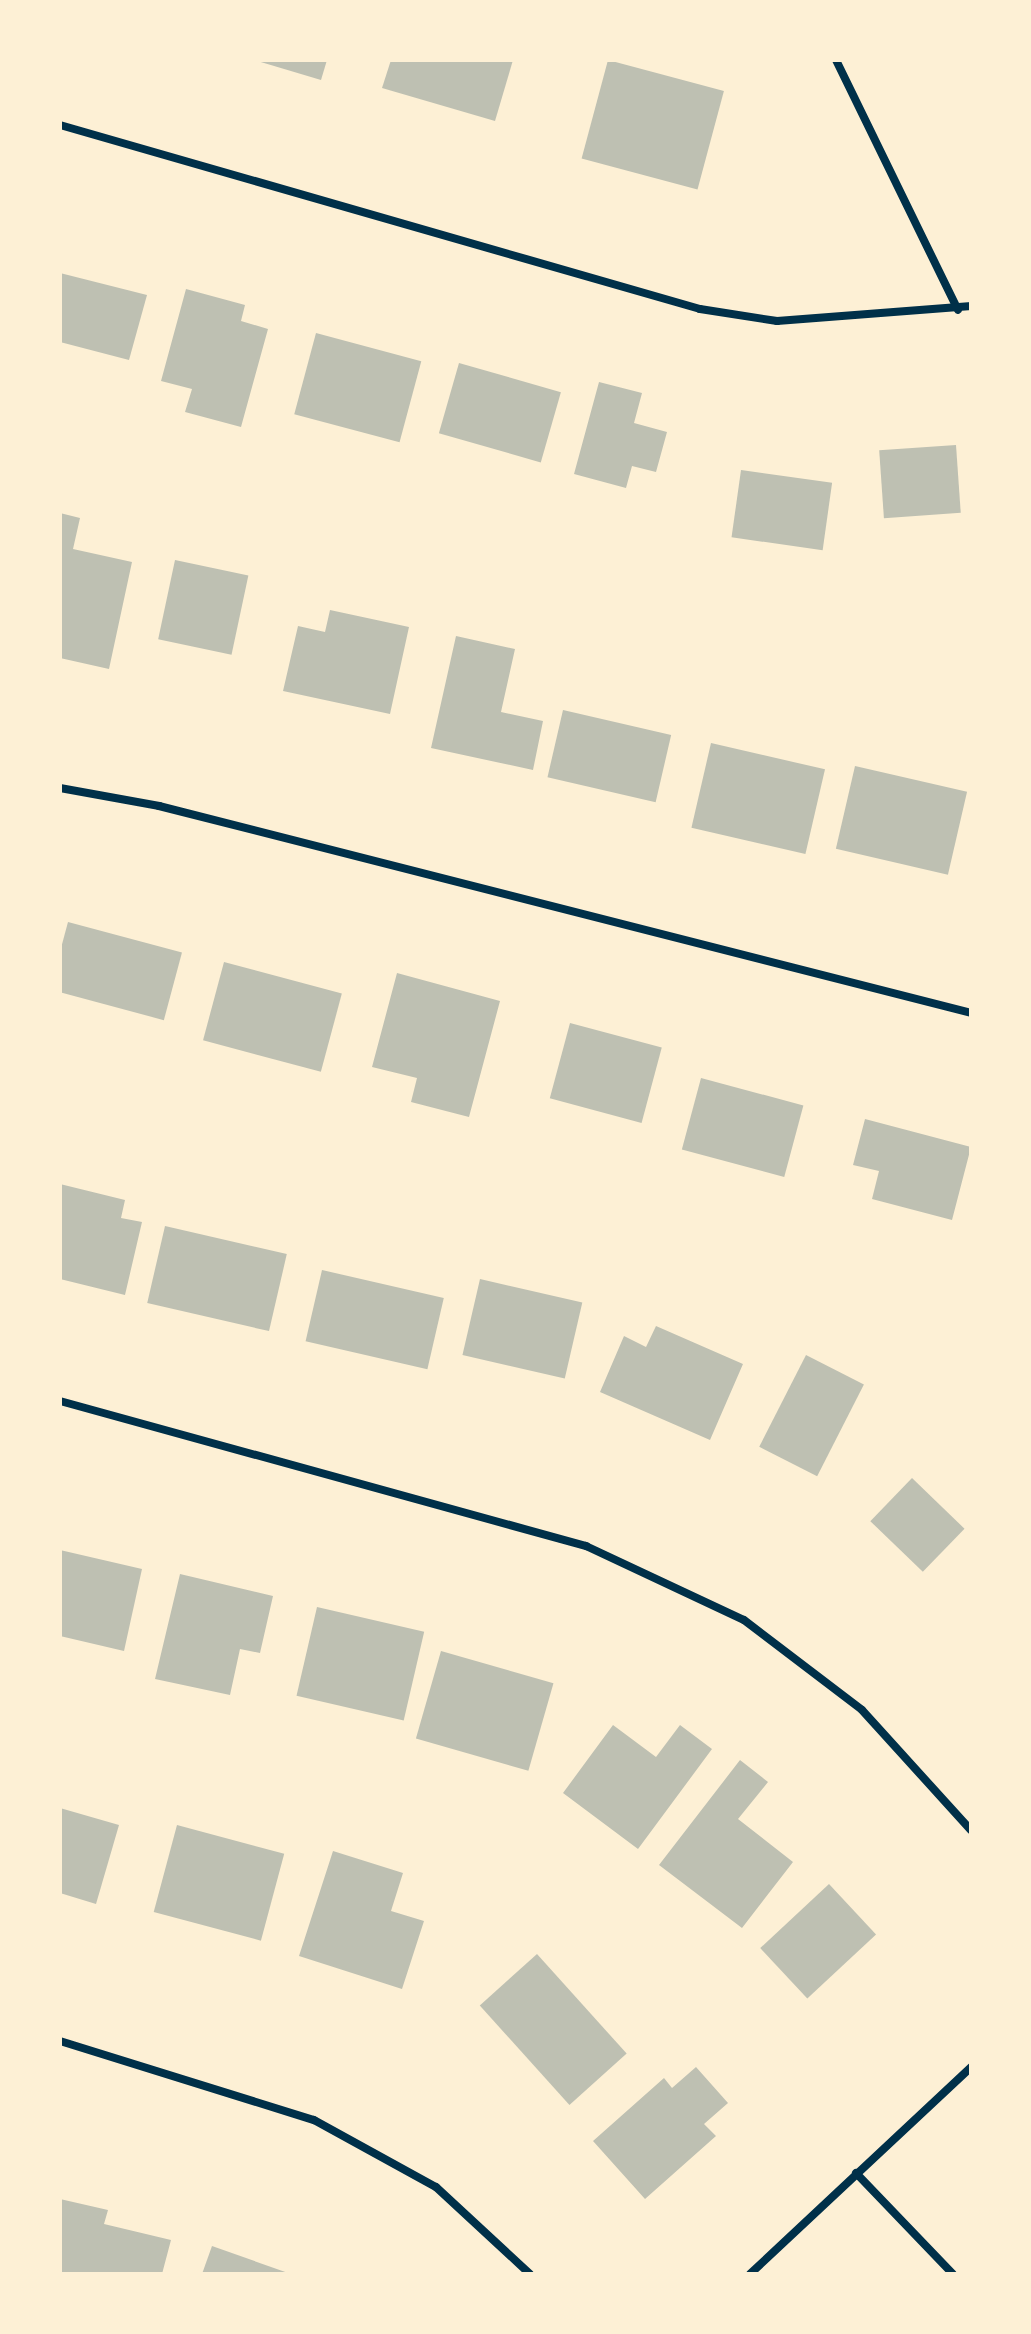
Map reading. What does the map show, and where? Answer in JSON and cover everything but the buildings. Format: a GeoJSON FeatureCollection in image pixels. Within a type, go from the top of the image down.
{"type":"FeatureCollection","features":[{"type":"Feature","properties":{"kind":"street"},"geometry":{"type":"LineString","coordinates":[[836,60],[958,310]]}},
{"type":"Feature","properties":{"kind":"street"},"geometry":{"type":"LineString","coordinates":[[60,125],[700,309],[777,321],[958,310],[971,306]]}},
{"type":"Feature","properties":{"kind":"street"},"geometry":{"type":"LineString","coordinates":[[60,788],[174,809],[971,1013]]}},
{"type":"Feature","properties":{"kind":"street"},"geometry":{"type":"LineString","coordinates":[[60,1401],[586,1546],[744,1620],[862,1710],[971,1830]]}},
{"type":"Feature","properties":{"kind":"street"},"geometry":{"type":"LineString","coordinates":[[60,2041],[314,2120],[436,2187],[530,2274]]}},
{"type":"Feature","properties":{"kind":"street"},"geometry":{"type":"LineString","coordinates":[[750,2274],[971,2067]]}},
{"type":"Feature","properties":{"kind":"street"},"geometry":{"type":"LineString","coordinates":[[856,2173],[953,2274]]}}]}
